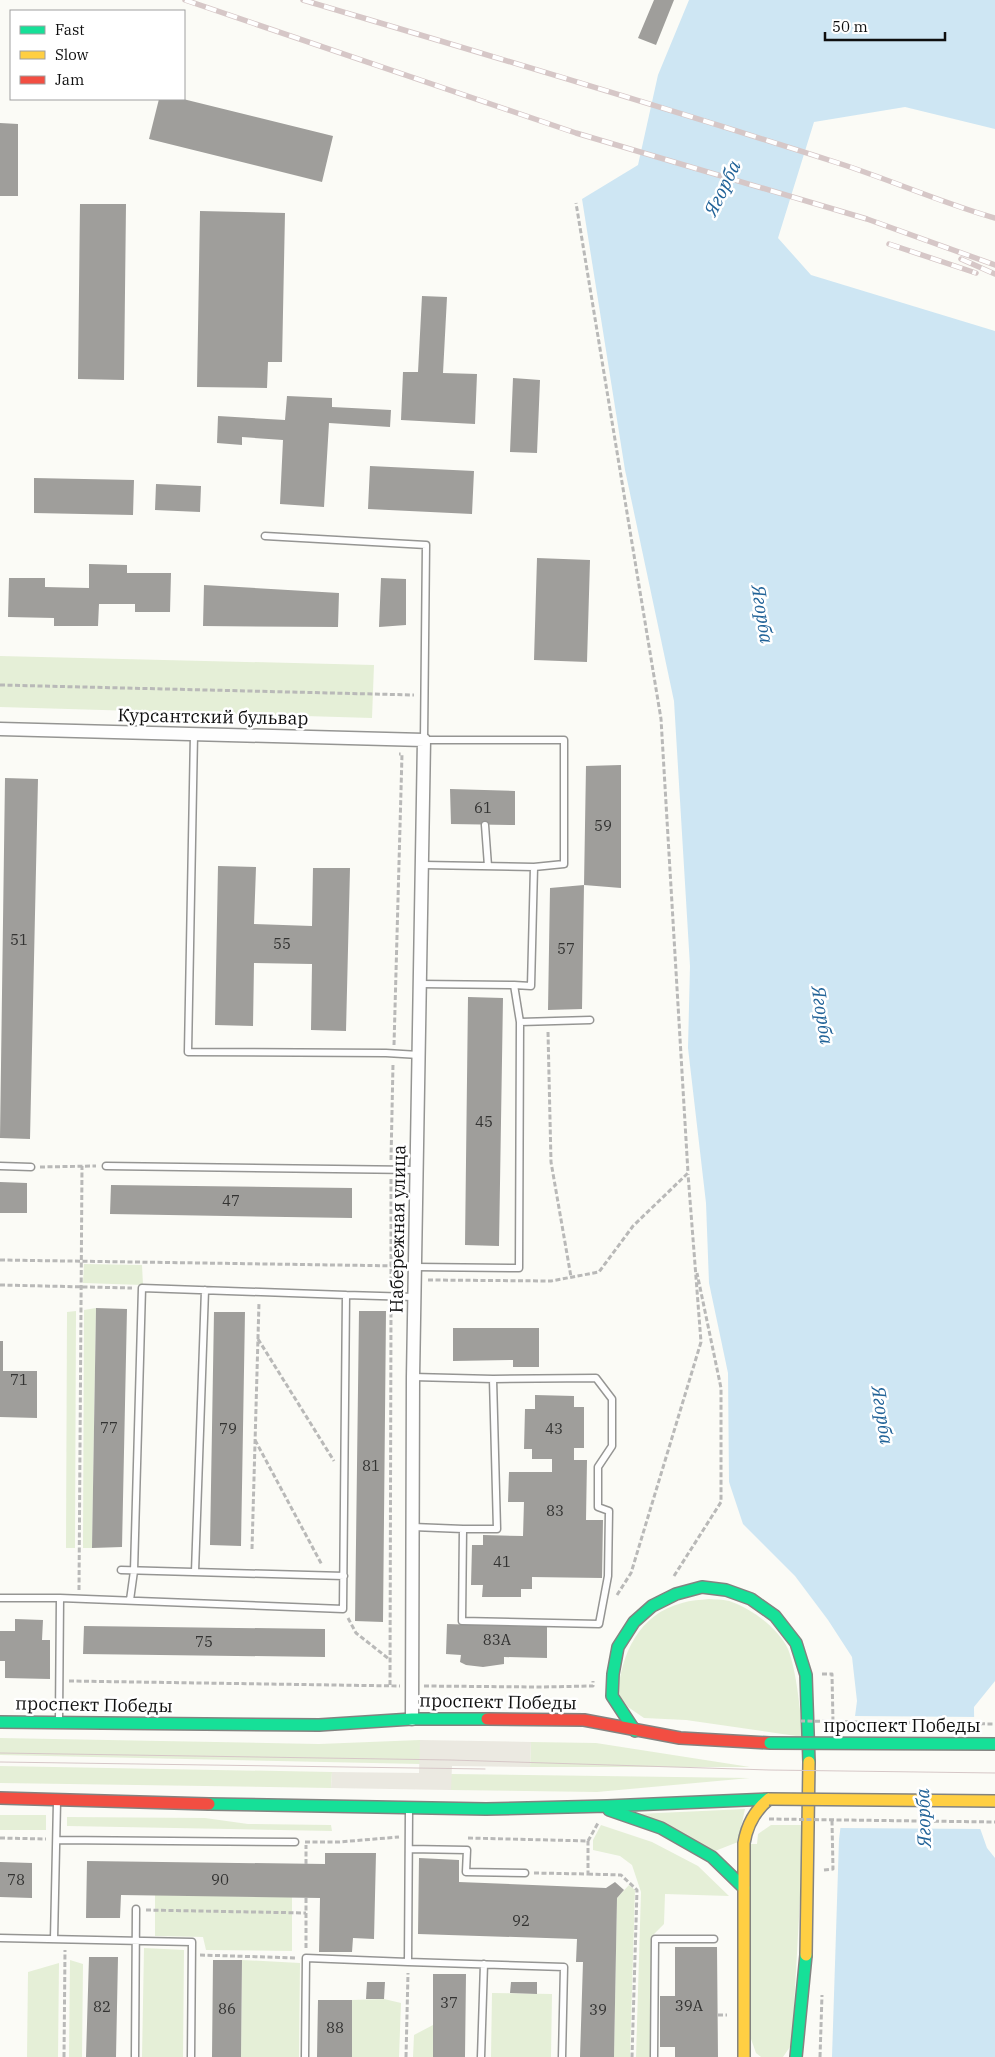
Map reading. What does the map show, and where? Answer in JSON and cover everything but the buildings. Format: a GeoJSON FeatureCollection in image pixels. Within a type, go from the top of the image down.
{"type":"FeatureCollection","features":[{"type":"Feature","properties":{"kind":"main road"},"geometry":{"type":"LineString","coordinates":[[584,1720],[605,1702],[618,1647],[634,1622],[652,1606],[676,1594],[702,1587],[726,1590],[751,1599],[775,1616],[796,1643],[806,1675],[810,1790],[806,1961],[797,2051],[789,2057]]}},
{"type":"Feature","properties":{"kind":"main road"},"geometry":{"type":"LineString","coordinates":[[605,1702],[634,1731]]}},
{"type":"Feature","properties":{"kind":"main road","name":"проспект Победы"},"geometry":{"type":"LineString","coordinates":[[0,1722],[319,1724],[412,1719],[584,1720],[634,1731],[680,1738],[770,1743],[995,1744]]}},
{"type":"Feature","properties":{"kind":"main road"},"geometry":{"type":"LineString","coordinates":[[0,1798],[409,1809],[600,1806],[769,1799],[995,1801]]}},
{"type":"Feature","properties":{"kind":"main road"},"geometry":{"type":"LineString","coordinates":[[744,2057],[746,1831],[754,1812],[769,1799]]}},
{"type":"Feature","properties":{"kind":"main road"},"geometry":{"type":"LineString","coordinates":[[600,1806],[661,1828],[712,1857],[744,1888]]}},
{"type":"Feature","properties":{"kind":"main road"},"geometry":{"type":"LineString","coordinates":[[744,2041],[752,2057]]}},
{"type":"Feature","properties":{"kind":"street","name":"Курсантский бульвар"},"geometry":{"type":"LineString","coordinates":[[0,729],[424,740]]}},
{"type":"Feature","properties":{"kind":"street","name":"Набережная улица"},"geometry":{"type":"LineString","coordinates":[[412,1719],[413,1377],[424,740]]}},
{"type":"Feature","properties":{"kind":"lane"},"geometry":{"type":"LineString","coordinates":[[264,536],[426,545],[424,740],[564,740],[564,864],[534,867],[423,865]]}},
{"type":"Feature","properties":{"kind":"lane"},"geometry":{"type":"LineString","coordinates":[[194,734],[188,1052],[394,1053],[419,1055]]}},
{"type":"Feature","properties":{"kind":"lane"},"geometry":{"type":"LineString","coordinates":[[485,825],[488,866]]}},
{"type":"Feature","properties":{"kind":"lane"},"geometry":{"type":"LineString","coordinates":[[420,984],[531,986],[534,867]]}},
{"type":"Feature","properties":{"kind":"lane"},"geometry":{"type":"LineString","coordinates":[[415,1267],[519,1268],[520,1022],[514,985]]}},
{"type":"Feature","properties":{"kind":"lane"},"geometry":{"type":"LineString","coordinates":[[520,1022],[590,1020]]}},
{"type":"Feature","properties":{"kind":"lane"},"geometry":{"type":"LineString","coordinates":[[0,1166],[31,1167]]}},
{"type":"Feature","properties":{"kind":"lane"},"geometry":{"type":"LineString","coordinates":[[106,1166],[416,1170]]}},
{"type":"Feature","properties":{"kind":"lane"},"geometry":{"type":"LineString","coordinates":[[130,1600],[134,1571],[142,1288],[414,1297]]}},
{"type":"Feature","properties":{"kind":"lane"},"geometry":{"type":"LineString","coordinates":[[195,1572],[205,1290]]}},
{"type":"Feature","properties":{"kind":"lane"},"geometry":{"type":"LineString","coordinates":[[0,1598],[80,1598],[343,1609],[346,1295]]}},
{"type":"Feature","properties":{"kind":"lane"},"geometry":{"type":"LineString","coordinates":[[413,1377],[493,1379],[596,1378],[612,1399],[612,1446],[598,1467],[598,1507],[609,1512],[608,1576],[599,1624],[462,1621],[463,1529]]}},
{"type":"Feature","properties":{"kind":"lane"},"geometry":{"type":"LineString","coordinates":[[413,1527],[497,1529],[493,1379]]}},
{"type":"Feature","properties":{"kind":"lane"},"geometry":{"type":"LineString","coordinates":[[121,1570],[344,1576]]}},
{"type":"Feature","properties":{"kind":"lane"},"geometry":{"type":"LineString","coordinates":[[58,1723],[60,1598]]}},
{"type":"Feature","properties":{"kind":"lane"},"geometry":{"type":"LineString","coordinates":[[54,1939],[57,1799]]}},
{"type":"Feature","properties":{"kind":"lane"},"geometry":{"type":"LineString","coordinates":[[408,1962],[409,1809]]}},
{"type":"Feature","properties":{"kind":"lane"},"geometry":{"type":"LineString","coordinates":[[56,1840],[295,1842]]}},
{"type":"Feature","properties":{"kind":"lane"},"geometry":{"type":"LineString","coordinates":[[409,1849],[467,1850],[466,1872],[525,1873]]}},
{"type":"Feature","properties":{"kind":"lane"},"geometry":{"type":"LineString","coordinates":[[135,2057],[136,1910]]}},
{"type":"Feature","properties":{"kind":"lane"},"geometry":{"type":"LineString","coordinates":[[0,1938],[136,1939],[192,1942],[191,2057]]}},
{"type":"Feature","properties":{"kind":"lane"},"geometry":{"type":"LineString","coordinates":[[654,2057],[655,1939],[714,1939]]}},
{"type":"Feature","properties":{"kind":"lane"},"geometry":{"type":"LineString","coordinates":[[305,2057],[306,1958],[564,1966],[562,2057]]}},
{"type":"Feature","properties":{"kind":"lane"},"geometry":{"type":"LineString","coordinates":[[481,2057],[484,1964]]}},
{"type":"Feature","properties":{"kind":"path"},"geometry":{"type":"LineString","coordinates":[[576,203],[661,719],[688,1173],[701,1342],[631,1573],[615,1598]]}},
{"type":"Feature","properties":{"kind":"path"},"geometry":{"type":"LineString","coordinates":[[0,685],[425,696]]}},
{"type":"Feature","properties":{"kind":"path"},"geometry":{"type":"LineString","coordinates":[[390,1685],[391,1170],[402,754]]}},
{"type":"Feature","properties":{"kind":"path"},"geometry":{"type":"LineString","coordinates":[[548,1021],[551,1162],[571,1278]]}},
{"type":"Feature","properties":{"kind":"path"},"geometry":{"type":"LineString","coordinates":[[80,1598],[82,1166]]}},
{"type":"Feature","properties":{"kind":"path"},"geometry":{"type":"LineString","coordinates":[[31,1167],[106,1166]]}},
{"type":"Feature","properties":{"kind":"path"},"geometry":{"type":"LineString","coordinates":[[415,1280],[551,1281],[599,1272],[633,1226],[688,1173]]}},
{"type":"Feature","properties":{"kind":"path"},"geometry":{"type":"LineString","coordinates":[[0,1260],[415,1267]]}},
{"type":"Feature","properties":{"kind":"path"},"geometry":{"type":"LineString","coordinates":[[673,1578],[721,1502],[721,1388],[695,1260]]}},
{"type":"Feature","properties":{"kind":"path"},"geometry":{"type":"LineString","coordinates":[[0,1285],[142,1288]]}},
{"type":"Feature","properties":{"kind":"path"},"geometry":{"type":"LineString","coordinates":[[252,1549],[259,1292]]}},
{"type":"Feature","properties":{"kind":"path"},"geometry":{"type":"LineString","coordinates":[[258,1338],[345,1479]]}},
{"type":"Feature","properties":{"kind":"path"},"geometry":{"type":"LineString","coordinates":[[255,1440],[328,1575]]}},
{"type":"Feature","properties":{"kind":"path"},"geometry":{"type":"LineString","coordinates":[[343,1609],[356,1633],[389,1660]]}},
{"type":"Feature","properties":{"kind":"path"},"geometry":{"type":"LineString","coordinates":[[821,1674],[832,1674],[833,1722]]}},
{"type":"Feature","properties":{"kind":"path"},"geometry":{"type":"LineString","coordinates":[[800,1722],[995,1724]]}},
{"type":"Feature","properties":{"kind":"path"},"geometry":{"type":"LineString","coordinates":[[769,1819],[995,1822]]}},
{"type":"Feature","properties":{"kind":"path"},"geometry":{"type":"LineString","coordinates":[[832,1821],[832,1870]]}},
{"type":"Feature","properties":{"kind":"path"},"geometry":{"type":"LineString","coordinates":[[0,1838],[56,1840]]}},
{"type":"Feature","properties":{"kind":"path"},"geometry":{"type":"LineString","coordinates":[[588,1841],[588,1874]]}},
{"type":"Feature","properties":{"kind":"path"},"geometry":{"type":"LineString","coordinates":[[306,1842],[306,1864]]}},
{"type":"Feature","properties":{"kind":"path"},"geometry":{"type":"LineString","coordinates":[[525,1873],[621,1875],[637,1890],[632,2057]]}},
{"type":"Feature","properties":{"kind":"path"},"geometry":{"type":"LineString","coordinates":[[192,1954],[306,1958],[306,1898]]}},
{"type":"Feature","properties":{"kind":"path"},"geometry":{"type":"LineString","coordinates":[[136,1910],[306,1913]]}},
{"type":"Feature","properties":{"kind":"path"},"geometry":{"type":"LineString","coordinates":[[64,2057],[65,1939]]}},
{"type":"Feature","properties":{"kind":"path"},"geometry":{"type":"LineString","coordinates":[[406,2057],[408,1962]]}},
{"type":"Feature","properties":{"kind":"path"},"geometry":{"type":"LineString","coordinates":[[820,2057],[822,1990]]}},
{"type":"Feature","properties":{"kind":"green space"},"geometry":{"type":"Polygon","coordinates":[[[0,656],[374,665],[372,718],[0,707],[0,656]]]}},
{"type":"Feature","properties":{"kind":"green space"},"geometry":{"type":"Polygon","coordinates":[[[84,1264],[142,1265],[143,1285],[83,1283],[84,1264]]]}},
{"type":"Feature","properties":{"kind":"green space"},"geometry":{"type":"Polygon","coordinates":[[[96,1308],[92,1548],[83,1548],[84,1310],[96,1308]]]}},
{"type":"Feature","properties":{"kind":"green space"},"geometry":{"type":"Polygon","coordinates":[[[76,1311],[75,1548],[66,1548],[67,1312],[76,1311]]]}},
{"type":"Feature","properties":{"kind":"green space"},"geometry":{"type":"Polygon","coordinates":[[[709,1599],[729,1601],[748,1609],[772,1627],[784,1642],[794,1669],[803,1737],[686,1720],[644,1718],[628,1707],[618,1694],[623,1664],[635,1638],[644,1626],[654,1616],[667,1608],[685,1602],[709,1599]]]}},
{"type":"Feature","properties":{"kind":"green space"},"geometry":{"type":"Polygon","coordinates":[[[0,1738],[319,1744],[420,1740],[420,1764],[0,1755],[0,1738]]]}},
{"type":"Feature","properties":{"kind":"green space"},"geometry":{"type":"Polygon","coordinates":[[[531,1742],[596,1743],[750,1767],[530,1767],[531,1742]]]}},
{"type":"Feature","properties":{"kind":"green space"},"geometry":{"type":"Polygon","coordinates":[[[0,1766],[332,1772],[331,1788],[0,1783],[0,1766]]]}},
{"type":"Feature","properties":{"kind":"green space"},"geometry":{"type":"Polygon","coordinates":[[[451,1774],[750,1778],[597,1792],[451,1790],[451,1774]]]}},
{"type":"Feature","properties":{"kind":"green space"},"geometry":{"type":"Polygon","coordinates":[[[745,1809],[738,1842],[715,1851],[637,1814],[745,1809]]]}},
{"type":"Feature","properties":{"kind":"green space"},"geometry":{"type":"Polygon","coordinates":[[[0,1815],[46,1815],[46,1830],[0,1830],[0,1815]]]}},
{"type":"Feature","properties":{"kind":"green space"},"geometry":{"type":"Polygon","coordinates":[[[67,1817],[205,1818],[248,1824],[331,1825],[332,1831],[67,1826],[67,1817]]]}},
{"type":"Feature","properties":{"kind":"green space"},"geometry":{"type":"Polygon","coordinates":[[[601,1825],[652,1842],[698,1866],[729,1896],[665,1894],[664,1924],[652,1936],[651,2057],[636,2057],[641,1892],[632,1865],[620,1856],[593,1850],[593,1840],[601,1825]]]}},
{"type":"Feature","properties":{"kind":"green space"},"geometry":{"type":"Polygon","coordinates":[[[771,1825],[804,1825],[792,2044],[783,2057],[761,2057],[756,2053],[751,2039],[750,1844],[757,1844],[758,1834],[771,1825]]]}},
{"type":"Feature","properties":{"kind":"green space"},"geometry":{"type":"Polygon","coordinates":[[[629,1885],[635,1890],[630,2057],[614,2057],[617,1898],[629,1885]]]}},
{"type":"Feature","properties":{"kind":"green space"},"geometry":{"type":"Polygon","coordinates":[[[155,1895],[292,1897],[292,1951],[206,1950],[203,1937],[155,1936],[155,1895]]]}},
{"type":"Feature","properties":{"kind":"green space"},"geometry":{"type":"Polygon","coordinates":[[[144,1948],[184,1950],[183,2057],[142,2057],[144,1948]]]}},
{"type":"Feature","properties":{"kind":"green space"},"geometry":{"type":"Polygon","coordinates":[[[70,1960],[83,1964],[82,2057],[69,2057],[70,1960]]]}},
{"type":"Feature","properties":{"kind":"green space"},"geometry":{"type":"Polygon","coordinates":[[[242,1960],[300,1963],[299,2057],[241,2057],[242,1960]]]}},
{"type":"Feature","properties":{"kind":"green space"},"geometry":{"type":"Polygon","coordinates":[[[59,1963],[58,2057],[27,2057],[28,1972],[59,1963]]]}},
{"type":"Feature","properties":{"kind":"green space"},"geometry":{"type":"Polygon","coordinates":[[[492,1993],[552,1994],[551,2057],[491,2057],[492,1993]]]}},
{"type":"Feature","properties":{"kind":"green space"},"geometry":{"type":"Polygon","coordinates":[[[384,1999],[401,2003],[399,2057],[352,2057],[352,2000],[384,1999]]]}},
{"type":"Feature","properties":{"kind":"green space"},"geometry":{"type":"Polygon","coordinates":[[[433,2025],[433,2057],[413,2057],[414,2035],[433,2025]]]}},
{"type":"Feature","properties":{"kind":"shaded area"},"geometry":{"type":"Polygon","coordinates":[[[420,1740],[531,1742],[530,1767],[452,1766],[451,1790],[331,1788],[332,1772],[419,1773],[420,1740]]]}},
{"type":"Feature","properties":{"kind":"water","name":"Ягорба"},"geometry":{"type":"Polygon","coordinates":[[[689,0],[995,0],[995,129],[905,107],[814,122],[778,238],[811,275],[995,331],[995,1681],[974,1707],[975,1814],[987,1848],[995,1858],[995,2057],[832,2057],[839,1839],[857,1701],[852,1657],[828,1620],[795,1576],[743,1524],[729,1482],[728,1373],[709,1283],[706,1203],[688,1048],[690,966],[674,701],[625,470],[582,199],[638,165],[658,75],[689,0]]]}},
{"type":"Feature","properties":{"kind":"pier"},"geometry":{"type":"Polygon","coordinates":[[[853,1716],[977,1717],[977,1814],[983,1829],[838,1828],[853,1716]]]}},
{"type":"Feature","properties":{"kind":"tram line"},"geometry":{"type":"LineString","coordinates":[[0,1753],[451,1760],[769,1770],[995,1773]]}},
{"type":"Feature","properties":{"kind":"tram line"},"geometry":{"type":"LineString","coordinates":[[0,1762],[485,1769]]}},
{"type":"Feature","properties":{"kind":"railway"},"geometry":{"type":"LineString","coordinates":[[185,0],[576,133],[867,219],[995,265]]}},
{"type":"Feature","properties":{"kind":"railway"},"geometry":{"type":"LineString","coordinates":[[303,0],[771,142],[995,218]]}},
{"type":"Feature","properties":{"kind":"railway"},"geometry":{"type":"LineString","coordinates":[[889,244],[976,273]]}},
{"type":"Feature","properties":{"kind":"railway"},"geometry":{"type":"LineString","coordinates":[[961,259],[995,274]]}},
{"type":"Feature","properties":{"kind":"traffic: fast"},"geometry":{"type":"LineString","coordinates":[[635,1731],[612,1696],[613,1674],[618,1647],[634,1622],[652,1606],[676,1594],[702,1587],[726,1590],[751,1599],[775,1616],[796,1643],[806,1675],[809,1762]]}},
{"type":"Feature","properties":{"kind":"traffic: fast"},"geometry":{"type":"LineString","coordinates":[[0,1722],[319,1725],[412,1719],[487,1719]]}},
{"type":"Feature","properties":{"kind":"traffic: fast"},"geometry":{"type":"LineString","coordinates":[[770,1743],[995,1744]]}},
{"type":"Feature","properties":{"kind":"traffic: fast"},"geometry":{"type":"LineString","coordinates":[[209,1804],[486,1809],[769,1799]]}},
{"type":"Feature","properties":{"kind":"traffic: fast"},"geometry":{"type":"LineString","coordinates":[[609,1810],[661,1828],[712,1857],[744,1888]]}},
{"type":"Feature","properties":{"kind":"traffic: fast"},"geometry":{"type":"LineString","coordinates":[[796,2057],[806,1955]]}},
{"type":"Feature","properties":{"kind":"traffic: slow"},"geometry":{"type":"LineString","coordinates":[[806,1955],[809,1762]]}},
{"type":"Feature","properties":{"kind":"traffic: slow"},"geometry":{"type":"LineString","coordinates":[[744,2057],[744,1843],[752,1819],[759,1808],[769,1799]]}},
{"type":"Feature","properties":{"kind":"traffic: slow"},"geometry":{"type":"LineString","coordinates":[[769,1799],[995,1801]]}},
{"type":"Feature","properties":{"kind":"traffic: jam"},"geometry":{"type":"LineString","coordinates":[[487,1719],[584,1720],[680,1738],[770,1743]]}},
{"type":"Feature","properties":{"kind":"traffic: jam"},"geometry":{"type":"LineString","coordinates":[[0,1798],[209,1804]]}}]}
